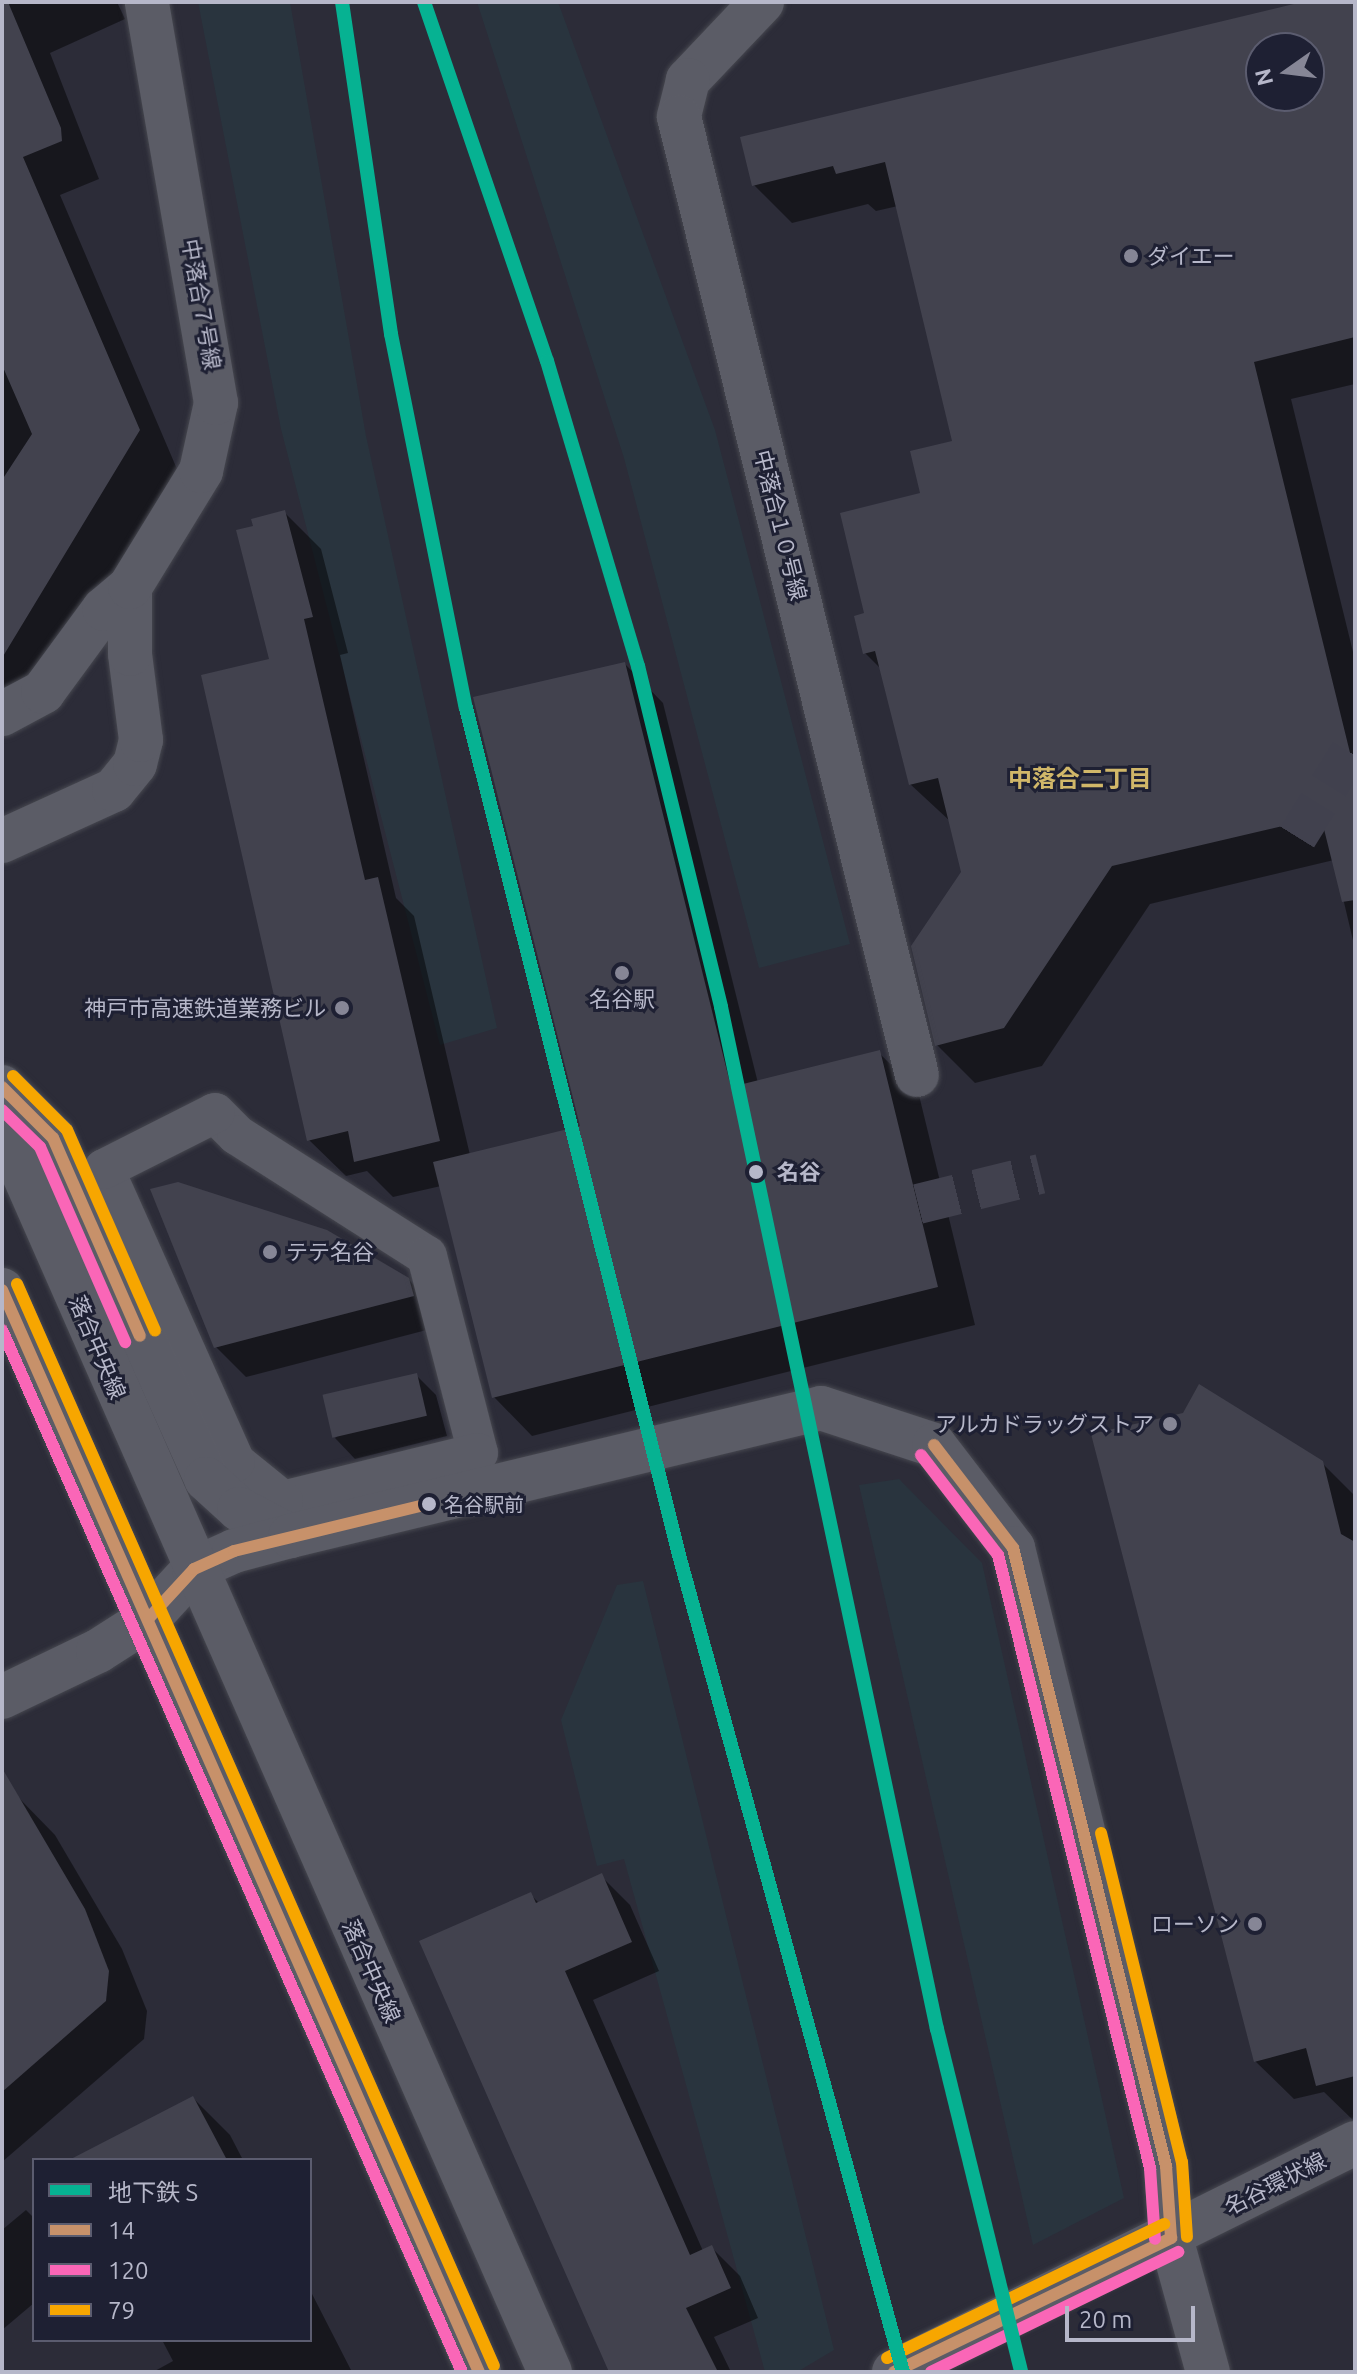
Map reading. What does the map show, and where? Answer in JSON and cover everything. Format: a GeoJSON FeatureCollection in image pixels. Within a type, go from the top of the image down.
{"type":"FeatureCollection","features":[{"type":"Feature","properties":{"kind":"street","name":"中落合７号線"},"geometry":{"type":"LineString","coordinates":[[2,714],[43,692],[104,609],[130,587],[201,471],[216,403],[147,2]]}},
{"type":"Feature","properties":{"kind":"street","name":"中落合１０号線"},"geometry":{"type":"LineString","coordinates":[[762,2],[688,80],[679,117],[917,1075]]}},
{"type":"Feature","properties":{"kind":"street"},"geometry":{"type":"LineString","coordinates":[[2,841],[114,790],[135,764],[141,740],[130,654],[130,587]]}},
{"type":"Feature","properties":{"kind":"street"},"geometry":{"type":"LineString","coordinates":[[2,1087],[53,1138],[206,1479],[239,1509],[290,1536]]}},
{"type":"Feature","properties":{"kind":"street"},"geometry":{"type":"LineString","coordinates":[[215,1113],[237,1135],[427,1256],[457,1316],[478,1453],[283,1501],[235,1462],[104,1169],[215,1113]]}},
{"type":"Feature","properties":{"kind":"street","name":"落合中央線"},"geometry":{"type":"LineString","coordinates":[[2,1125],[194,1569],[550,2372]]}},
{"type":"Feature","properties":{"kind":"street"},"geometry":{"type":"LineString","coordinates":[[2,1290],[479,2372]]}},
{"type":"Feature","properties":{"kind":"street"},"geometry":{"type":"LineString","coordinates":[[2,1697],[98,1651],[148,1619],[194,1569],[234,1551],[821,1408],[934,1445],[1013,1548],[1166,2166],[1155,2246],[1208,2372]]}},
{"type":"Feature","properties":{"kind":"street","name":"名谷環状線"},"geometry":{"type":"LineString","coordinates":[[894,2372],[1155,2246],[1355,2143]]}},
{"type":"Feature","properties":{"kind":"shaded area"},"geometry":{"type":"Polygon","coordinates":[[[198,2],[290,2],[366,436],[497,1028],[440,1045],[281,429],[198,2]]]}},
{"type":"Feature","properties":{"kind":"shaded area"},"geometry":{"type":"Polygon","coordinates":[[[477,2],[558,2],[715,430],[850,944],[759,968],[624,458],[477,2]]]}},
{"type":"Feature","properties":{"kind":"shaded area"},"geometry":{"type":"Polygon","coordinates":[[[899,1479],[982,1563],[1124,2198],[1033,2245],[859,1485],[899,1479]]]}},
{"type":"Feature","properties":{"kind":"shaded area"},"geometry":{"type":"Polygon","coordinates":[[[643,1581],[834,2350],[797,2372],[765,2372],[624,1859],[597,1866],[561,1720],[617,1585],[643,1581]]]}},
{"type":"Feature","properties":{"kind":"building"},"geometry":{"type":"Polygon","coordinates":[[[2,2],[8,2],[61,128],[62,141],[23,157],[140,430],[2,658],[2,480],[32,434],[2,365],[2,2]]]}},
{"type":"Feature","properties":{"kind":"building"},"geometry":{"type":"Polygon","coordinates":[[[1302,2],[1355,2],[1355,337],[1254,362],[1355,773],[1355,900],[1342,902],[1321,817],[1112,866],[1004,1028],[935,1046],[911,946],[961,872],[938,778],[909,785],[875,651],[863,654],[854,616],[864,613],[840,513],[920,493],[910,451],[952,441],[885,162],[836,174],[833,166],[752,186],[740,137],[1302,2]]]}},
{"type":"Feature","properties":{"kind":"building","name":"神戸市高速鉄道業務ビル"},"geometry":{"type":"Polygon","coordinates":[[[285,510],[313,617],[304,619],[365,880],[378,877],[440,1141],[354,1162],[348,1131],[307,1141],[201,675],[269,659],[236,530],[253,526],[251,519],[285,510]]]}},
{"type":"Feature","properties":{"kind":"building","name":"名谷駅"},"geometry":{"type":"Polygon","coordinates":[[[625,662],[731,1087],[880,1050],[938,1287],[492,1398],[433,1162],[580,1126],[473,697],[625,662]]]}},
{"type":"Feature","properties":{"kind":"building","name":"テテ名谷"},"geometry":{"type":"Polygon","coordinates":[[[178,1182],[327,1230],[409,1278],[414,1296],[214,1348],[150,1189],[178,1182]]]}},
{"type":"Feature","properties":{"kind":"building"},"geometry":{"type":"Polygon","coordinates":[[[417,1373],[427,1416],[332,1438],[322,1395],[417,1373]]]}},
{"type":"Feature","properties":{"kind":"building"},"geometry":{"type":"Polygon","coordinates":[[[1199,1384],[1323,1461],[1341,1534],[1355,1542],[1355,2076],[1316,2086],[1306,2048],[1254,2062],[1091,1434],[1183,1413],[1199,1384]]]}},
{"type":"Feature","properties":{"kind":"building"},"geometry":{"type":"Polygon","coordinates":[[[2,1768],[85,1909],[109,1971],[106,2001],[2,2092],[2,1768]]]}},
{"type":"Feature","properties":{"kind":"building"},"geometry":{"type":"Polygon","coordinates":[[[602,1873],[632,1942],[565,1971],[690,2255],[712,2245],[731,2288],[686,2308],[718,2372],[609,2372],[419,1941],[531,1892],[536,1903],[602,1873]]]}},
{"type":"Feature","properties":{"kind":"building"},"geometry":{"type":"Polygon","coordinates":[[[193,2096],[226,2158],[73,2158],[193,2096]]]}},
{"type":"Feature","properties":{"kind":"tunnel"},"geometry":{"type":"LineString","coordinates":[[1297,837],[1355,744]]}},
{"type":"Feature","properties":{"kind":"tunnel"},"geometry":{"type":"LineString","coordinates":[[918,1204],[1040,1174]]}},
{"type":"Feature","properties":{"kind":"metro line","name":"S"},"geometry":{"type":"LineString","coordinates":[[342,2],[391,334],[466,708],[679,1555],[903,2372]]}},
{"type":"Feature","properties":{"kind":"metro line","name":"S"},"geometry":{"type":"LineString","coordinates":[[424,2],[547,361],[638,666],[721,1007],[937,2029],[1021,2372]]}},
{"type":"Feature","properties":{"kind":"transit line","name":"79"},"geometry":{"type":"LineString","coordinates":[[13,1076],[67,1130],[155,1330]]}},
{"type":"Feature","properties":{"kind":"transit line","name":"14"},"geometry":{"type":"LineString","coordinates":[[2,1087],[53,1138],[140,1336]]}},
{"type":"Feature","properties":{"kind":"transit line","name":"120"},"geometry":{"type":"LineString","coordinates":[[2,1110],[40,1147],[125,1342]]}},
{"type":"Feature","properties":{"kind":"transit line","name":"79"},"geometry":{"type":"LineString","coordinates":[[17,1284],[494,2366]]}},
{"type":"Feature","properties":{"kind":"transit line","name":"14"},"geometry":{"type":"LineString","coordinates":[[2,1290],[479,2372]]}},
{"type":"Feature","properties":{"kind":"transit line","name":"120"},"geometry":{"type":"LineString","coordinates":[[2,1330],[462,2372]]}},
{"type":"Feature","properties":{"kind":"transit line","name":"14"},"geometry":{"type":"LineString","coordinates":[[934,1445],[1013,1548],[1166,2166],[1171,2238]]}},
{"type":"Feature","properties":{"kind":"transit line","name":"120"},"geometry":{"type":"LineString","coordinates":[[921,1455],[998,1555],[1150,2168],[1155,2239]]}},
{"type":"Feature","properties":{"kind":"transit line","name":"14"},"geometry":{"type":"LineString","coordinates":[[148,1619],[194,1569],[234,1551],[429,1504]]}},
{"type":"Feature","properties":{"kind":"transit line","name":"79"},"geometry":{"type":"LineString","coordinates":[[1101,1833],[1182,2162],[1187,2237]]}},
{"type":"Feature","properties":{"kind":"transit line","name":"79"},"geometry":{"type":"LineString","coordinates":[[887,2358],[1164,2224]]}},
{"type":"Feature","properties":{"kind":"transit line","name":"14"},"geometry":{"type":"LineString","coordinates":[[894,2372],[1171,2238]]}},
{"type":"Feature","properties":{"kind":"transit line","name":"120"},"geometry":{"type":"LineString","coordinates":[[931,2372],[1178,2252]]}},
{"type":"Feature","properties":{"kind":"place","name":"ダイエー"},"geometry":{"type":"Point","coordinates":[1131,256]}},
{"type":"Feature","properties":{"kind":"place","name":"名谷駅"},"geometry":{"type":"Point","coordinates":[622,973]}},
{"type":"Feature","properties":{"kind":"place","name":"神戸市高速鉄道業務ビル"},"geometry":{"type":"Point","coordinates":[342,1008]}},
{"type":"Feature","properties":{"kind":"place","name":"名谷"},"geometry":{"type":"Point","coordinates":[756,1172]}},
{"type":"Feature","properties":{"kind":"place","name":"テテ名谷"},"geometry":{"type":"Point","coordinates":[270,1252]}},
{"type":"Feature","properties":{"kind":"place","name":"アルカドラッグストア"},"geometry":{"type":"Point","coordinates":[1170,1424]}},
{"type":"Feature","properties":{"kind":"place","name":"名谷駅前"},"geometry":{"type":"Point","coordinates":[429,1504]}},
{"type":"Feature","properties":{"kind":"place","name":"ローソン"},"geometry":{"type":"Point","coordinates":[1255,1924]}},
{"type":"Feature","properties":{"kind":"district","name":"中落合二丁目"},"geometry":{"type":"Point","coordinates":[1080,779]}}]}
